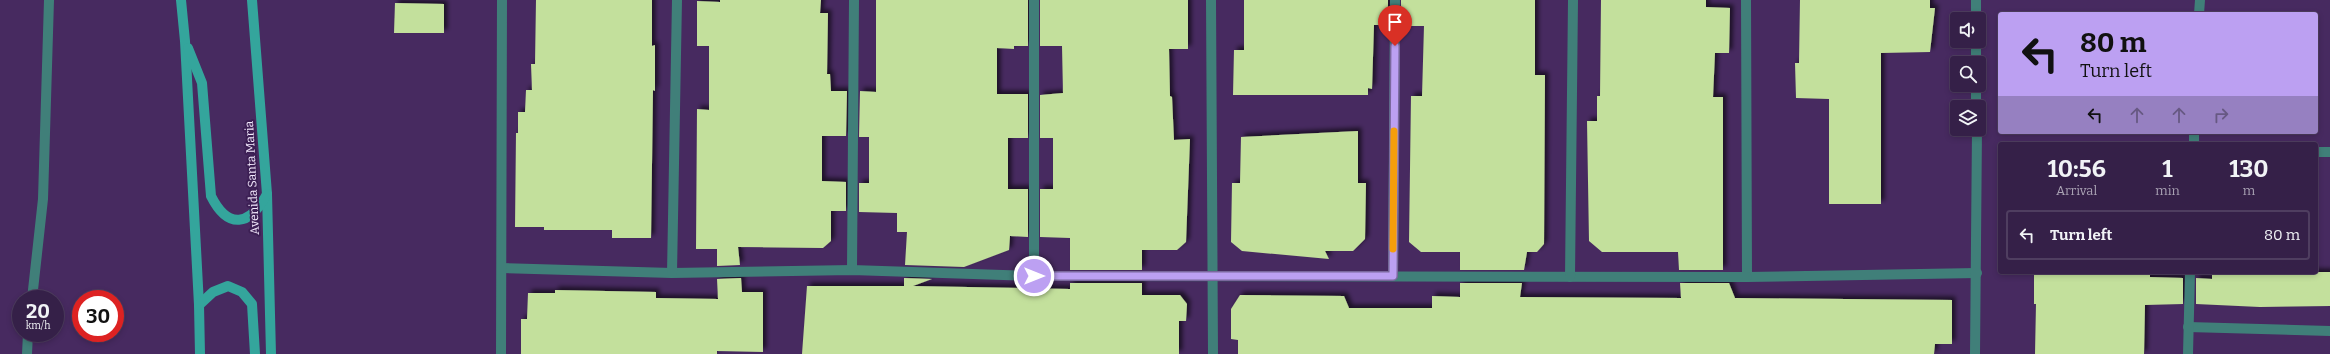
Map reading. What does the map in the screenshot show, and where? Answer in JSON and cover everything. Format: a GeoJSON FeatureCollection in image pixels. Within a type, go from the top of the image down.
{"type":"FeatureCollection","features":[{"type":"Feature","properties":{"kind":"main road"},"geometry":{"type":"LineString","coordinates":[[181,0],[185,41],[200,305],[200,354]]}},
{"type":"Feature","properties":{"kind":"main road","name":"Avenida Santa Maria"},"geometry":{"type":"LineString","coordinates":[[252,0],[267,194],[271,354]]}},
{"type":"Feature","properties":{"kind":"main road"},"geometry":{"type":"LineString","coordinates":[[185,41],[202,83],[211,196],[219,212],[230,219],[251,216],[261,206],[267,194]]}},
{"type":"Feature","properties":{"kind":"main road"},"geometry":{"type":"LineString","coordinates":[[200,305],[213,292],[228,286],[242,292],[252,304],[255,354]]}},
{"type":"Feature","properties":{"kind":"street"},"geometry":{"type":"LineString","coordinates":[[33,290],[43,199],[49,0]]}},
{"type":"Feature","properties":{"kind":"street"},"geometry":{"type":"LineString","coordinates":[[501,354],[502,0]]}},
{"type":"Feature","properties":{"kind":"street"},"geometry":{"type":"LineString","coordinates":[[672,273],[677,0]]}},
{"type":"Feature","properties":{"kind":"street"},"geometry":{"type":"LineString","coordinates":[[852,270],[854,0]]}},
{"type":"Feature","properties":{"kind":"street"},"geometry":{"type":"LineString","coordinates":[[1034,0],[1034,276]]}},
{"type":"Feature","properties":{"kind":"street"},"geometry":{"type":"LineString","coordinates":[[1211,0],[1213,354]]}},
{"type":"Feature","properties":{"kind":"street"},"geometry":{"type":"LineString","coordinates":[[1393,276],[1395,0]]}},
{"type":"Feature","properties":{"kind":"street"},"geometry":{"type":"LineString","coordinates":[[1570,276],[1573,0]]}},
{"type":"Feature","properties":{"kind":"street"},"geometry":{"type":"LineString","coordinates":[[1746,0],[1747,277]]}},
{"type":"Feature","properties":{"kind":"street"},"geometry":{"type":"LineString","coordinates":[[1976,0],[1976,12]]}},
{"type":"Feature","properties":{"kind":"street"},"geometry":{"type":"LineString","coordinates":[[2199,12],[2200,0]]}},
{"type":"Feature","properties":{"kind":"street"},"geometry":{"type":"LineString","coordinates":[[1975,354],[1977,272],[1976,136]]}},
{"type":"Feature","properties":{"kind":"street"},"geometry":{"type":"LineString","coordinates":[[2318,152],[2330,152]]}},
{"type":"Feature","properties":{"kind":"street"},"geometry":{"type":"LineString","coordinates":[[502,268],[672,273],[852,270],[1034,276],[1747,277],[1977,272]]}},
{"type":"Feature","properties":{"kind":"street"},"geometry":{"type":"LineString","coordinates":[[2188,354],[2190,274]]}},
{"type":"Feature","properties":{"kind":"street"},"geometry":{"type":"LineString","coordinates":[[2188,326],[2330,331]]}},
{"type":"Feature","properties":{"kind":"street"},"geometry":{"type":"LineString","coordinates":[[27,354],[28,342]]}},
{"type":"Feature","properties":{"kind":"building"},"geometry":{"type":"Polygon","coordinates":[[[536,0],[652,0],[652,46],[655,45],[655,91],[653,90],[651,238],[612,238],[612,230],[544,230],[544,227],[515,227],[516,133],[518,133],[518,112],[525,112],[526,90],[532,90],[531,64],[535,64],[536,0]]]}},
{"type":"Feature","properties":{"kind":"building"},"geometry":{"type":"Polygon","coordinates":[[[720,0],[821,0],[820,13],[828,13],[827,74],[830,74],[831,91],[847,91],[846,136],[822,136],[822,181],[846,182],[846,211],[831,211],[831,241],[823,248],[738,247],[740,265],[717,266],[717,249],[696,249],[697,109],[709,110],[709,46],[697,46],[697,1],[720,2],[720,0]]]}},
{"type":"Feature","properties":{"kind":"building"},"geometry":{"type":"Polygon","coordinates":[[[876,0],[1028,0],[1028,46],[1014,46],[1014,49],[997,48],[997,94],[1028,94],[1028,138],[1008,138],[1008,189],[1028,189],[1028,237],[1010,236],[1009,250],[964,267],[905,265],[907,232],[897,232],[897,213],[859,212],[859,183],[869,183],[869,137],[859,137],[860,91],[876,92],[876,0]]]}},
{"type":"Feature","properties":{"kind":"building"},"geometry":{"type":"Polygon","coordinates":[[[1040,0],[1188,0],[1188,49],[1169,49],[1170,96],[1172,97],[1174,140],[1190,139],[1186,242],[1177,250],[1142,250],[1142,270],[1070,270],[1070,238],[1040,237],[1040,189],[1053,189],[1053,138],[1040,138],[1040,95],[1063,93],[1062,46],[1040,46],[1040,0]]]}},
{"type":"Feature","properties":{"kind":"building"},"geometry":{"type":"Polygon","coordinates":[[[1244,0],[1388,0],[1388,25],[1374,25],[1372,89],[1368,88],[1368,95],[1233,95],[1234,50],[1244,50],[1244,0]]]}},
{"type":"Feature","properties":{"kind":"building"},"geometry":{"type":"Polygon","coordinates":[[[1401,0],[1535,0],[1535,75],[1545,75],[1544,244],[1537,252],[1527,252],[1524,270],[1460,270],[1460,252],[1421,252],[1409,242],[1411,96],[1422,96],[1424,26],[1401,26],[1401,0]]]}},
{"type":"Feature","properties":{"kind":"building"},"geometry":{"type":"Polygon","coordinates":[[[1601,0],[1706,0],[1706,7],[1730,8],[1729,53],[1715,53],[1713,97],[1723,97],[1723,270],[1679,270],[1678,252],[1602,252],[1589,241],[1587,121],[1597,121],[1597,96],[1600,96],[1601,0]]]}},
{"type":"Feature","properties":{"kind":"building"},"geometry":{"type":"Polygon","coordinates":[[[1800,0],[1930,0],[1930,8],[1935,8],[1930,52],[1881,53],[1881,204],[1829,204],[1829,99],[1796,98],[1795,63],[1799,63],[1800,0]]]}},
{"type":"Feature","properties":{"kind":"building"},"geometry":{"type":"Polygon","coordinates":[[[395,3],[444,4],[444,33],[394,33],[395,3]]]}},
{"type":"Feature","properties":{"kind":"building"},"geometry":{"type":"Polygon","coordinates":[[[1358,131],[1358,183],[1366,183],[1365,239],[1353,251],[1325,251],[1329,259],[1242,251],[1231,242],[1232,183],[1240,183],[1241,137],[1358,131]]]}},
{"type":"Feature","properties":{"kind":"building"},"geometry":{"type":"Polygon","coordinates":[[[2318,272],[2330,272],[2330,306],[2260,307],[2196,304],[2196,278],[2212,279],[2212,274],[2318,274],[2318,272]]]}},
{"type":"Feature","properties":{"kind":"building"},"geometry":{"type":"Polygon","coordinates":[[[2034,274],[2150,274],[2150,277],[2183,278],[2183,304],[2145,305],[2144,354],[2035,354],[2036,304],[2034,304],[2034,274]]]}},
{"type":"Feature","properties":{"kind":"building"},"geometry":{"type":"Polygon","coordinates":[[[741,278],[742,292],[763,292],[763,352],[717,351],[717,354],[521,354],[521,319],[527,319],[528,293],[555,293],[555,290],[656,292],[656,298],[718,299],[717,279],[741,278]]]}},
{"type":"Feature","properties":{"kind":"building"},"geometry":{"type":"Polygon","coordinates":[[[904,278],[932,279],[913,286],[1070,289],[1070,283],[1142,283],[1142,295],[1180,295],[1187,304],[1186,321],[1179,321],[1179,354],[802,354],[807,286],[904,286],[904,278]]]}},
{"type":"Feature","properties":{"kind":"building"},"geometry":{"type":"Polygon","coordinates":[[[1460,283],[1522,283],[1520,297],[1681,298],[1680,283],[1729,283],[1735,298],[1952,300],[1952,344],[1935,344],[1934,354],[1238,354],[1238,340],[1231,339],[1231,309],[1240,295],[1344,296],[1349,308],[1432,308],[1432,296],[1460,297],[1460,283]]]}},
{"type":"Feature","properties":{"kind":"slow traffic"},"geometry":{"type":"LineString","coordinates":[[1393,249],[1394,131]]}},
{"type":"Feature","properties":{"kind":"route"},"geometry":{"type":"LineString","coordinates":[[1034,276],[1393,276],[1395,46]]}}]}
